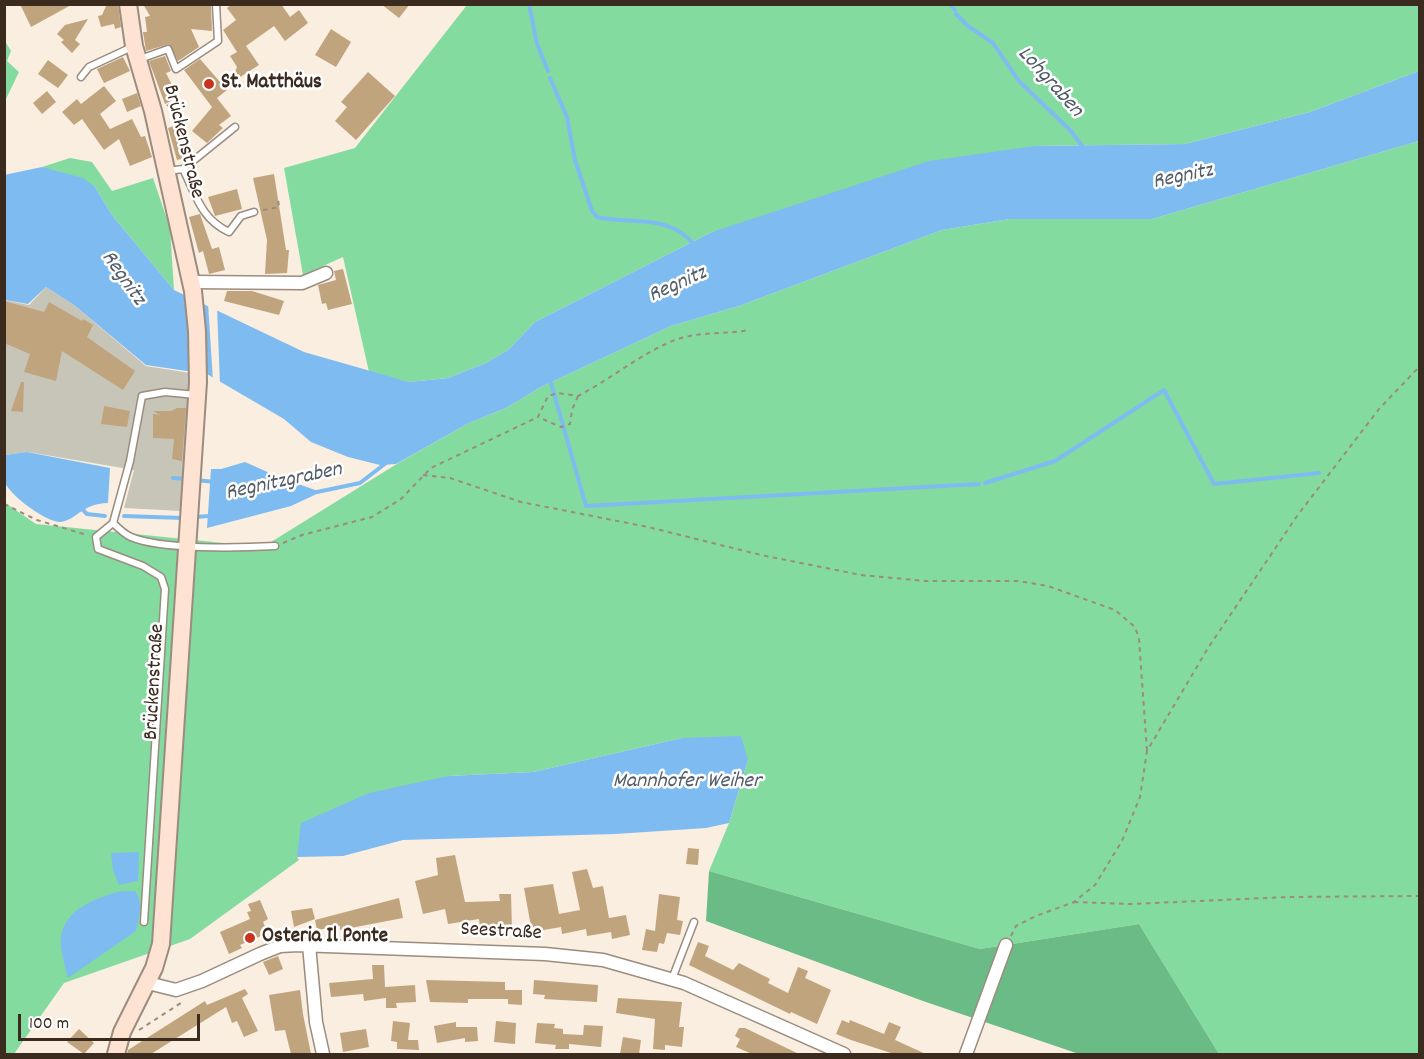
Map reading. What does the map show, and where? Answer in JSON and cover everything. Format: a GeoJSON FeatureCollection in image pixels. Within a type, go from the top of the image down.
{"type":"FeatureCollection","features":[{"type":"Feature","properties":{"kind":"main road","name":"Brückenstraße"},"geometry":{"type":"LineString","coordinates":[[116,1054],[122,1032],[148,983],[161,944],[186,563],[180,545],[188,526],[197,389],[197,332],[192,286],[153,111],[135,53],[128,4]]}},
{"type":"Feature","properties":{"kind":"street"},"geometry":{"type":"LineString","coordinates":[[192,286],[302,283],[326,273]]}},
{"type":"Feature","properties":{"kind":"street"},"geometry":{"type":"LineString","coordinates":[[309,945],[316,1022],[323,1054]]}},
{"type":"Feature","properties":{"kind":"street","name":"Seestraße"},"geometry":{"type":"LineString","coordinates":[[148,983],[176,990],[279,946],[309,945],[545,954],[603,960],[672,979],[728,1001],[820,1050],[844,1054]]}},
{"type":"Feature","properties":{"kind":"street"},"geometry":{"type":"LineString","coordinates":[[966,1054],[1006,945]]}},
{"type":"Feature","properties":{"kind":"lane"},"geometry":{"type":"LineString","coordinates":[[81,77],[89,68],[135,53],[168,49],[176,69],[218,42],[216,4]]}},
{"type":"Feature","properties":{"kind":"lane"},"geometry":{"type":"LineString","coordinates":[[166,171],[183,168],[235,127]]}},
{"type":"Feature","properties":{"kind":"lane"},"geometry":{"type":"LineString","coordinates":[[183,168],[206,216],[214,225],[229,232],[241,216],[254,212]]}},
{"type":"Feature","properties":{"kind":"lane"},"geometry":{"type":"LineString","coordinates":[[144,922],[165,589],[161,577],[143,566],[98,549],[96,537],[112,523],[130,461],[142,396],[197,389]]}},
{"type":"Feature","properties":{"kind":"lane"},"geometry":{"type":"LineString","coordinates":[[112,523],[128,536],[147,542],[232,548],[275,546]]}},
{"type":"Feature","properties":{"kind":"lane"},"geometry":{"type":"LineString","coordinates":[[672,979],[694,922]]}},
{"type":"Feature","properties":{"kind":"path"},"geometry":{"type":"LineString","coordinates":[[254,212],[279,207],[278,199]]}},
{"type":"Feature","properties":{"kind":"path"},"geometry":{"type":"LineString","coordinates":[[538,417],[561,427],[570,424],[572,410],[578,396],[618,370],[675,341],[697,335],[748,330]]}},
{"type":"Feature","properties":{"kind":"path"},"geometry":{"type":"LineString","coordinates":[[1147,750],[1208,648],[1297,516],[1379,409],[1419,366]]}},
{"type":"Feature","properties":{"kind":"path"},"geometry":{"type":"LineString","coordinates":[[275,546],[302,535],[372,517],[401,499],[423,475],[456,455],[538,417],[548,396],[558,393],[578,396]]}},
{"type":"Feature","properties":{"kind":"path"},"geometry":{"type":"LineString","coordinates":[[423,475],[434,474],[521,502],[648,527],[761,555],[861,575],[926,581],[1032,583],[1115,610],[1135,627],[1141,646],[1142,700],[1147,750],[1140,797],[1122,841],[1095,885],[1074,902],[1016,926],[1006,945]]}},
{"type":"Feature","properties":{"kind":"path"},"geometry":{"type":"LineString","coordinates":[[4,504],[37,520],[96,537]]}},
{"type":"Feature","properties":{"kind":"path"},"geometry":{"type":"LineString","coordinates":[[1074,902],[1131,904],[1288,897],[1419,896]]}},
{"type":"Feature","properties":{"kind":"path"},"geometry":{"type":"LineString","coordinates":[[136,1032],[184,1001]]}},
{"type":"Feature","properties":{"kind":"shaded area"},"geometry":{"type":"Polygon","coordinates":[[[46,287],[74,305],[146,366],[190,373],[181,511],[124,508],[134,470],[28,452],[5,455],[4,300],[29,305],[46,287]]]}},
{"type":"Feature","properties":{"kind":"green space"},"geometry":{"type":"Polygon","coordinates":[[[467,5],[1419,5],[1419,71],[1310,112],[1185,144],[1034,146],[712,232],[535,322],[508,350],[486,363],[448,378],[409,382],[369,372],[343,257],[303,275],[284,168],[355,148],[467,5]]]}},
{"type":"Feature","properties":{"kind":"green space"},"geometry":{"type":"Polygon","coordinates":[[[5,41],[11,51],[7,61],[19,72],[5,101],[5,41]]]}},
{"type":"Feature","properties":{"kind":"green space"},"geometry":{"type":"Polygon","coordinates":[[[1419,141],[1419,1054],[1219,1054],[1139,924],[980,949],[709,871],[729,823],[748,760],[682,738],[533,772],[448,776],[297,857],[299,860],[190,939],[64,983],[14,1054],[5,1054],[4,502],[36,524],[263,547],[400,462],[469,423],[506,408],[541,387],[671,326],[739,306],[942,230],[1010,219],[1152,219],[1419,141]]]}},
{"type":"Feature","properties":{"kind":"green space"},"geometry":{"type":"Polygon","coordinates":[[[70,158],[92,162],[112,191],[153,178],[170,228],[174,290],[112,215],[95,187],[42,167],[70,158]]]}},
{"type":"Feature","properties":{"kind":"green space"},"geometry":{"type":"Polygon","coordinates":[[[709,871],[980,949],[1139,924],[1219,1054],[1079,1054],[923,1001],[706,921],[709,871]]]}},
{"type":"Feature","properties":{"kind":"water","name":"Regnitz"},"geometry":{"type":"Polygon","coordinates":[[[1419,71],[1419,141],[1152,219],[1010,219],[942,230],[739,306],[671,326],[541,387],[506,408],[469,423],[396,464],[380,465],[348,457],[311,442],[284,419],[207,374],[146,365],[74,305],[46,287],[28,304],[5,300],[4,175],[42,167],[83,178],[95,187],[112,215],[174,290],[304,352],[409,382],[448,378],[486,363],[508,350],[535,322],[712,232],[929,161],[1034,146],[1185,144],[1310,112],[1419,71]]]}},
{"type":"Feature","properties":{"kind":"water"},"geometry":{"type":"Polygon","coordinates":[[[27,452],[110,468],[108,503],[92,506],[61,522],[39,514],[14,495],[4,480],[5,455],[27,452]]]}},
{"type":"Feature","properties":{"kind":"water"},"geometry":{"type":"Polygon","coordinates":[[[245,462],[321,492],[291,506],[207,528],[211,469],[221,469],[245,462]]]}},
{"type":"Feature","properties":{"kind":"water","name":"Mannhofer Weiher"},"geometry":{"type":"Polygon","coordinates":[[[741,736],[748,760],[729,823],[706,828],[615,834],[403,840],[343,856],[297,857],[301,823],[369,793],[448,776],[533,772],[682,738],[741,736]]]}},
{"type":"Feature","properties":{"kind":"water"},"geometry":{"type":"Polygon","coordinates":[[[139,852],[138,881],[119,885],[113,870],[111,853],[139,852]]]}},
{"type":"Feature","properties":{"kind":"water"},"geometry":{"type":"Polygon","coordinates":[[[121,891],[135,891],[138,896],[140,910],[136,931],[68,978],[61,943],[66,923],[86,904],[121,891]]]}},
{"type":"Feature","properties":{"kind":"pier"},"geometry":{"type":"Polygon","coordinates":[[[208,303],[217,307],[220,385],[213,381],[208,303]]]}},
{"type":"Feature","properties":{"kind":"building"},"geometry":{"type":"Polygon","coordinates":[[[20,4],[73,4],[31,27],[20,4]]]}},
{"type":"Feature","properties":{"kind":"building"},"geometry":{"type":"Polygon","coordinates":[[[107,4],[118,4],[121,27],[115,29],[114,24],[101,27],[98,16],[102,15],[107,4]]]}},
{"type":"Feature","properties":{"kind":"building"},"geometry":{"type":"Polygon","coordinates":[[[143,4],[211,4],[212,31],[191,29],[199,47],[178,61],[169,44],[146,51],[143,32],[147,32],[145,17],[150,16],[143,4]]]}},
{"type":"Feature","properties":{"kind":"building"},"geometry":{"type":"Polygon","coordinates":[[[232,4],[281,4],[290,17],[299,10],[308,23],[285,41],[274,26],[246,46],[259,65],[231,83],[237,67],[230,56],[237,52],[223,30],[236,20],[227,8],[232,4]]]}},
{"type":"Feature","properties":{"kind":"building"},"geometry":{"type":"Polygon","coordinates":[[[381,4],[410,4],[399,18],[381,4]]]}},
{"type":"Feature","properties":{"kind":"building"},"geometry":{"type":"Polygon","coordinates":[[[88,19],[75,40],[80,44],[72,53],[61,42],[64,40],[57,34],[65,25],[88,19]]]}},
{"type":"Feature","properties":{"kind":"building"},"geometry":{"type":"Polygon","coordinates":[[[331,29],[351,42],[336,67],[315,55],[331,29]]]}},
{"type":"Feature","properties":{"kind":"building"},"geometry":{"type":"Polygon","coordinates":[[[165,56],[171,71],[166,73],[178,97],[165,104],[149,61],[165,56]]]}},
{"type":"Feature","properties":{"kind":"building"},"geometry":{"type":"Polygon","coordinates":[[[123,57],[130,71],[104,83],[97,69],[123,57]]]}},
{"type":"Feature","properties":{"kind":"building"},"geometry":{"type":"Polygon","coordinates":[[[200,59],[227,90],[217,98],[231,116],[219,125],[223,128],[207,143],[192,131],[212,107],[184,70],[200,59]]]}},
{"type":"Feature","properties":{"kind":"building"},"geometry":{"type":"Polygon","coordinates":[[[48,60],[68,75],[58,88],[38,74],[48,60]]]}},
{"type":"Feature","properties":{"kind":"building"},"geometry":{"type":"Polygon","coordinates":[[[368,72],[395,96],[356,140],[335,121],[347,107],[341,102],[368,72]]]}},
{"type":"Feature","properties":{"kind":"building"},"geometry":{"type":"Polygon","coordinates":[[[104,86],[116,101],[100,114],[110,129],[132,119],[141,137],[145,136],[152,157],[130,166],[119,139],[104,150],[82,119],[74,125],[62,112],[77,99],[81,104],[104,86]]]}},
{"type":"Feature","properties":{"kind":"building"},"geometry":{"type":"Polygon","coordinates":[[[47,91],[56,102],[42,114],[33,103],[47,91]]]}},
{"type":"Feature","properties":{"kind":"building"},"geometry":{"type":"Polygon","coordinates":[[[137,93],[141,106],[127,112],[122,99],[137,93]]]}},
{"type":"Feature","properties":{"kind":"building"},"geometry":{"type":"Polygon","coordinates":[[[179,124],[189,157],[177,160],[168,128],[179,124]]]}},
{"type":"Feature","properties":{"kind":"building"},"geometry":{"type":"Polygon","coordinates":[[[274,174],[286,250],[289,250],[287,273],[265,274],[267,240],[253,178],[274,174]]]}},
{"type":"Feature","properties":{"kind":"building"},"geometry":{"type":"Polygon","coordinates":[[[237,189],[242,209],[215,216],[208,197],[237,189]]]}},
{"type":"Feature","properties":{"kind":"building"},"geometry":{"type":"Polygon","coordinates":[[[200,214],[212,249],[219,247],[225,270],[209,274],[203,251],[199,253],[189,217],[200,214]]]}},
{"type":"Feature","properties":{"kind":"building"},"geometry":{"type":"Polygon","coordinates":[[[343,269],[352,304],[328,310],[326,303],[322,304],[318,285],[336,280],[334,271],[343,269]]]}},
{"type":"Feature","properties":{"kind":"building"},"geometry":{"type":"Polygon","coordinates":[[[227,291],[252,291],[284,301],[279,315],[224,301],[227,291]]]}},
{"type":"Feature","properties":{"kind":"building"},"geometry":{"type":"Polygon","coordinates":[[[4,301],[44,312],[49,302],[93,325],[87,337],[135,371],[123,390],[62,351],[56,381],[24,372],[30,354],[4,343],[4,301]]]}},
{"type":"Feature","properties":{"kind":"building"},"geometry":{"type":"Polygon","coordinates":[[[21,382],[24,382],[23,412],[11,411],[21,382]]]}},
{"type":"Feature","properties":{"kind":"building"},"geometry":{"type":"Polygon","coordinates":[[[104,406],[130,411],[127,427],[101,424],[104,406]]]}},
{"type":"Feature","properties":{"kind":"building"},"geometry":{"type":"Polygon","coordinates":[[[186,408],[182,461],[172,459],[174,439],[153,438],[153,414],[160,415],[153,411],[171,411],[186,408]]]}},
{"type":"Feature","properties":{"kind":"building"},"geometry":{"type":"Polygon","coordinates":[[[688,848],[699,849],[698,865],[686,864],[688,848]]]}},
{"type":"Feature","properties":{"kind":"building"},"geometry":{"type":"Polygon","coordinates":[[[455,855],[465,902],[500,901],[499,894],[511,894],[512,929],[480,930],[479,919],[448,924],[445,909],[423,914],[415,881],[438,875],[436,858],[455,855]]]}},
{"type":"Feature","properties":{"kind":"building"},"geometry":{"type":"Polygon","coordinates":[[[587,869],[593,888],[603,886],[609,918],[626,915],[630,935],[612,939],[611,932],[587,936],[586,929],[562,934],[561,927],[532,932],[524,888],[553,884],[559,914],[580,910],[572,872],[587,869]]]}},
{"type":"Feature","properties":{"kind":"building"},"geometry":{"type":"Polygon","coordinates":[[[659,894],[680,897],[677,920],[683,921],[680,935],[667,933],[664,944],[659,943],[657,952],[642,950],[646,929],[655,931],[659,894]]]}},
{"type":"Feature","properties":{"kind":"building"},"geometry":{"type":"Polygon","coordinates":[[[399,898],[403,918],[340,930],[340,926],[317,930],[315,920],[399,898]]]}},
{"type":"Feature","properties":{"kind":"building"},"geometry":{"type":"Polygon","coordinates":[[[260,900],[268,919],[263,922],[268,933],[240,945],[242,948],[229,954],[220,932],[250,919],[247,912],[251,911],[248,904],[260,900]]]}},
{"type":"Feature","properties":{"kind":"building"},"geometry":{"type":"Polygon","coordinates":[[[312,908],[315,919],[294,927],[291,911],[312,908]]]}},
{"type":"Feature","properties":{"kind":"building"},"geometry":{"type":"Polygon","coordinates":[[[698,942],[709,946],[705,956],[733,970],[739,963],[770,979],[768,983],[788,993],[798,967],[808,971],[805,978],[831,990],[817,1024],[791,1012],[790,1014],[689,965],[698,942]]]}},
{"type":"Feature","properties":{"kind":"building"},"geometry":{"type":"Polygon","coordinates":[[[278,956],[283,969],[269,975],[263,962],[278,956]]]}},
{"type":"Feature","properties":{"kind":"building"},"geometry":{"type":"Polygon","coordinates":[[[372,965],[384,965],[385,987],[415,985],[416,1002],[396,1003],[397,1008],[386,1008],[386,998],[364,1001],[363,994],[331,997],[329,983],[373,979],[372,965]]]}},
{"type":"Feature","properties":{"kind":"building"},"geometry":{"type":"Polygon","coordinates":[[[426,980],[505,982],[505,990],[522,990],[522,1005],[508,1004],[508,999],[468,999],[468,1003],[430,1002],[426,980]]]}},
{"type":"Feature","properties":{"kind":"building"},"geometry":{"type":"Polygon","coordinates":[[[534,980],[598,985],[597,1002],[544,999],[545,995],[533,994],[534,980]]]}},
{"type":"Feature","properties":{"kind":"building"},"geometry":{"type":"Polygon","coordinates":[[[245,989],[248,994],[242,998],[258,1031],[244,1037],[237,1021],[232,1023],[226,1007],[151,1054],[127,1054],[128,1050],[205,1001],[207,1005],[245,989]]]}},
{"type":"Feature","properties":{"kind":"building"},"geometry":{"type":"Polygon","coordinates":[[[300,990],[311,1054],[291,1054],[285,1030],[275,1031],[269,995],[300,990]]]}},
{"type":"Feature","properties":{"kind":"building"},"geometry":{"type":"Polygon","coordinates":[[[618,998],[682,1002],[679,1027],[684,1027],[682,1047],[665,1045],[665,1050],[653,1049],[655,1019],[616,1013],[618,998]]]}},
{"type":"Feature","properties":{"kind":"building"},"geometry":{"type":"Polygon","coordinates":[[[842,1020],[849,1023],[850,1020],[884,1034],[889,1022],[901,1027],[895,1040],[926,1054],[894,1054],[836,1034],[842,1020]]]}},
{"type":"Feature","properties":{"kind":"building"},"geometry":{"type":"Polygon","coordinates":[[[393,1021],[410,1023],[408,1040],[418,1040],[419,1050],[397,1049],[397,1042],[391,1041],[393,1021]]]}},
{"type":"Feature","properties":{"kind":"building"},"geometry":{"type":"Polygon","coordinates":[[[496,1021],[516,1023],[515,1044],[494,1042],[496,1021]]]}},
{"type":"Feature","properties":{"kind":"building"},"geometry":{"type":"Polygon","coordinates":[[[456,1022],[456,1027],[477,1027],[478,1041],[465,1042],[465,1038],[437,1043],[434,1026],[456,1022]]]}},
{"type":"Feature","properties":{"kind":"building"},"geometry":{"type":"Polygon","coordinates":[[[537,1023],[555,1024],[554,1028],[563,1029],[563,1034],[583,1035],[584,1025],[603,1026],[601,1047],[569,1044],[569,1049],[555,1049],[556,1045],[535,1043],[537,1023]]]}},
{"type":"Feature","properties":{"kind":"building"},"geometry":{"type":"Polygon","coordinates":[[[739,1028],[745,1028],[799,1054],[752,1054],[736,1047],[740,1039],[735,1036],[739,1028]]]}},
{"type":"Feature","properties":{"kind":"building"},"geometry":{"type":"Polygon","coordinates":[[[79,1029],[94,1043],[84,1054],[67,1042],[79,1029]]]}},
{"type":"Feature","properties":{"kind":"building"},"geometry":{"type":"Polygon","coordinates":[[[366,1029],[369,1047],[343,1052],[340,1033],[366,1029]]]}},
{"type":"Feature","properties":{"kind":"building"},"geometry":{"type":"Polygon","coordinates":[[[623,1037],[641,1040],[639,1054],[620,1054],[623,1037]]]}},
{"type":"Feature","properties":{"kind":"waterway"},"geometry":{"type":"LineString","coordinates":[[529,4],[537,44],[548,71]]}},
{"type":"Feature","properties":{"kind":"waterway","name":"Lohgraben"},"geometry":{"type":"LineString","coordinates":[[950,4],[955,10]]}},
{"type":"Feature","properties":{"kind":"waterway","name":"Lohgraben"},"geometry":{"type":"LineString","coordinates":[[956,14],[968,26],[993,43],[1018,80],[1070,130],[1086,151]]}},
{"type":"Feature","properties":{"kind":"waterway"},"geometry":{"type":"LineString","coordinates":[[550,78],[567,117],[575,160],[592,211],[597,217],[662,224],[685,236],[695,246]]}},
{"type":"Feature","properties":{"kind":"waterway"},"geometry":{"type":"LineString","coordinates":[[551,383],[586,506],[979,484]]}},
{"type":"Feature","properties":{"kind":"waterway"},"geometry":{"type":"LineString","coordinates":[[985,483],[1055,461],[1164,390],[1214,484],[1319,473]]}},
{"type":"Feature","properties":{"kind":"waterway","name":"Regnitzgraben"},"geometry":{"type":"LineString","coordinates":[[317,492],[360,483],[386,463]]}},
{"type":"Feature","properties":{"kind":"waterway"},"geometry":{"type":"LineString","coordinates":[[173,478],[187,479]]}},
{"type":"Feature","properties":{"kind":"waterway"},"geometry":{"type":"LineString","coordinates":[[197,480],[214,482]]}},
{"type":"Feature","properties":{"kind":"waterway","name":"Regnitzgraben"},"geometry":{"type":"LineString","coordinates":[[80,507],[87,514],[105,516]]}},
{"type":"Feature","properties":{"kind":"waterway","name":"Regnitzgraben"},"geometry":{"type":"LineString","coordinates":[[124,516],[183,518]]}},
{"type":"Feature","properties":{"kind":"waterway","name":"Regnitzgraben"},"geometry":{"type":"LineString","coordinates":[[194,517],[210,516]]}},
{"type":"Feature","properties":{"kind":"place","name":"St. Matthäus"},"geometry":{"type":"Point","coordinates":[209,84]}},
{"type":"Feature","properties":{"kind":"place","name":"Osteria Il Ponte"},"geometry":{"type":"Point","coordinates":[250,938]}}]}
